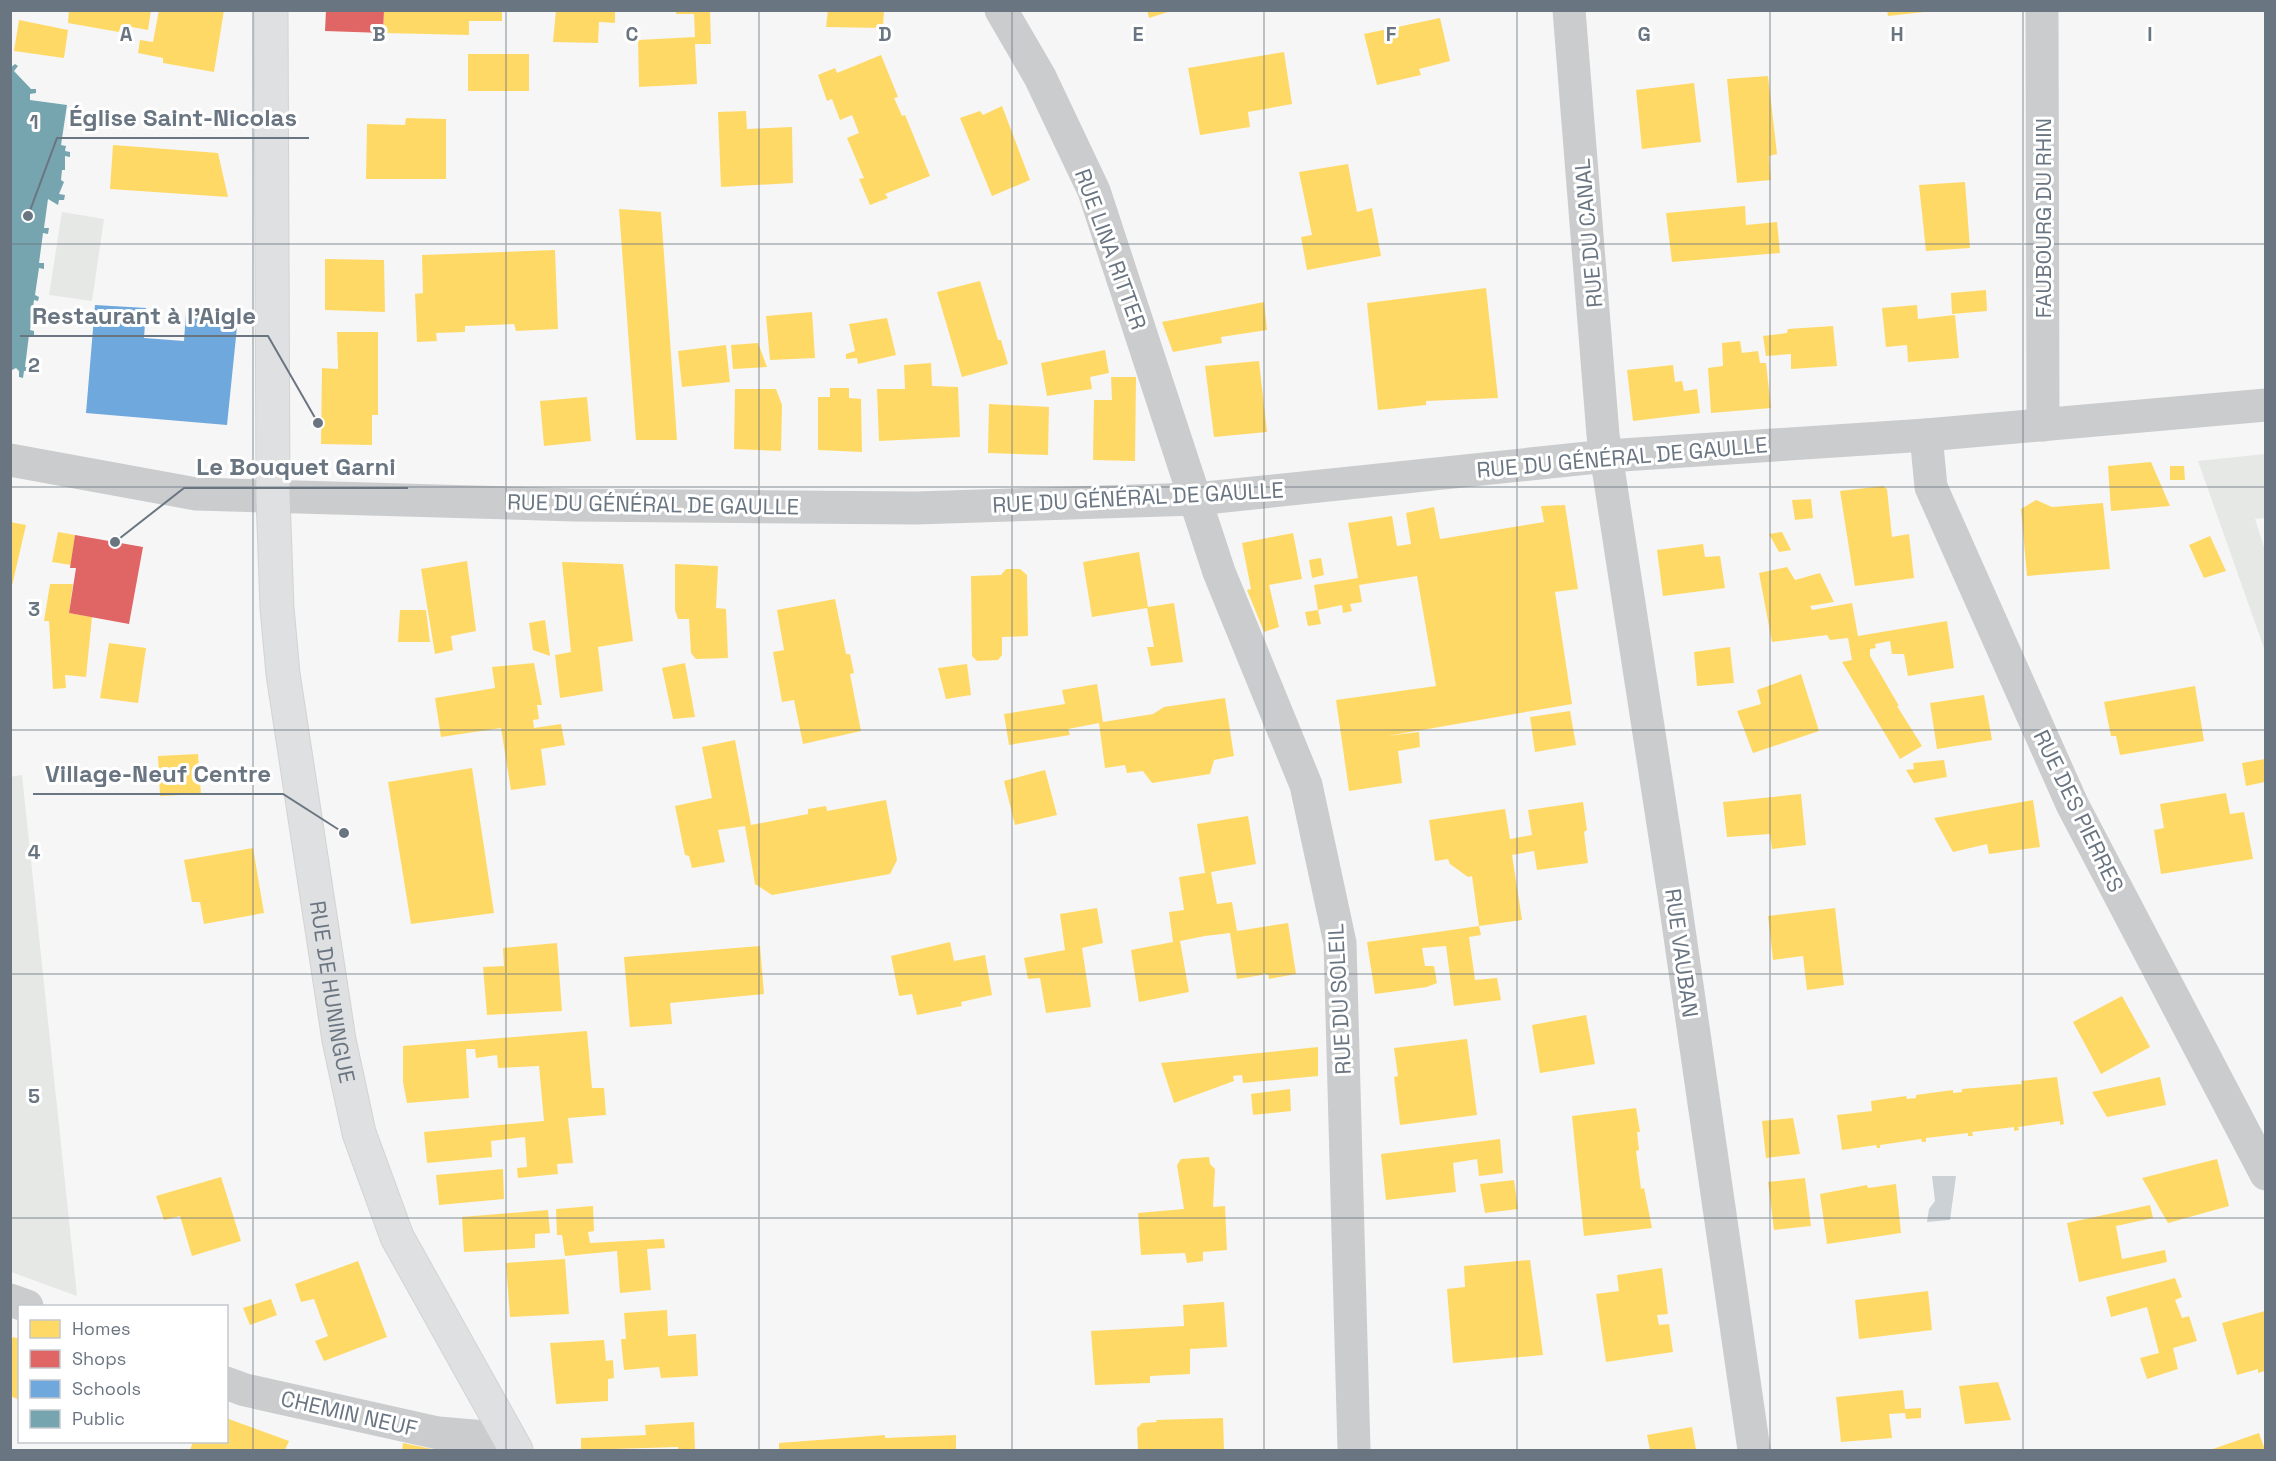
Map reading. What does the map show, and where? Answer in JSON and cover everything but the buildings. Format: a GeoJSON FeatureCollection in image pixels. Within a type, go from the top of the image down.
{"type":"FeatureCollection","features":[{"type":"Feature","properties":{"kind":"main road","name":"RUE DE HUNINGUE"},"geometry":{"type":"LineString","coordinates":[[270,10],[273,497],[277,609],[283,674],[339,1040],[359,1134],[397,1237],[513,1445]]}},
{"type":"Feature","properties":{"kind":"street","name":"RUE LINA RITTER"},"geometry":{"type":"LineString","coordinates":[[1001,10],[1040,77],[1094,191],[1196,499]]}},
{"type":"Feature","properties":{"kind":"street","name":"RUE DU CANAL"},"geometry":{"type":"LineString","coordinates":[[1569,10],[1607,456]]}},
{"type":"Feature","properties":{"kind":"street","name":"FAUBOURG DU RHIN"},"geometry":{"type":"LineString","coordinates":[[2042,10],[2043,425]]}},
{"type":"Feature","properties":{"kind":"street","name":"RUE DU GÉNÉRAL DE GAULLE"},"geometry":{"type":"LineString","coordinates":[[10,460],[158,489],[196,494],[576,505],[916,508],[1196,499],[1607,456],[1926,435],[2265,405]]}},
{"type":"Feature","properties":{"kind":"street","name":"RUE DES PIERRES"},"geometry":{"type":"LineString","coordinates":[[1926,435],[1931,487],[2072,804],[2265,1174]]}},
{"type":"Feature","properties":{"kind":"street","name":"RUE VAUBAN"},"geometry":{"type":"LineString","coordinates":[[1607,456],[1755,1450]]}},
{"type":"Feature","properties":{"kind":"street","name":"RUE DU SOLEIL"},"geometry":{"type":"LineString","coordinates":[[1196,499],[1219,573],[1306,785],[1340,943],[1354,1450]]}},
{"type":"Feature","properties":{"kind":"street"},"geometry":{"type":"LineString","coordinates":[[10,1300],[24,1305]]}},
{"type":"Feature","properties":{"kind":"street","name":"CHEMIN NEUF"},"geometry":{"type":"LineString","coordinates":[[228,1384],[244,1390],[438,1433],[513,1445]]}},
{"type":"Feature","properties":{"kind":"shaded area"},"geometry":{"type":"Polygon","coordinates":[[[62,212],[104,219],[92,301],[49,295],[62,212]]]}},
{"type":"Feature","properties":{"kind":"shaded area"},"geometry":{"type":"Polygon","coordinates":[[[2265,454],[2265,518],[2255,519],[2265,550],[2265,651],[2198,461],[2265,454]]]}},
{"type":"Feature","properties":{"kind":"shaded area"},"geometry":{"type":"Polygon","coordinates":[[[22,775],[77,1296],[11,1272],[10,777],[22,775]]]}},
{"type":"Feature","properties":{"kind":"shaded area"},"geometry":{"type":"Polygon","coordinates":[[[1932,1176],[1956,1176],[1950,1220],[1927,1222],[1929,1209],[1935,1201],[1932,1176]]]}},
{"type":"Feature","properties":{"kind":"place","name":"Église Saint-Nicolas"},"geometry":{"type":"Point","coordinates":[28,216]}},
{"type":"Feature","properties":{"kind":"place","name":"Restaurant à l'Aigle"},"geometry":{"type":"Point","coordinates":[318,423]}},
{"type":"Feature","properties":{"kind":"place","name":"Le Bouquet Garni"},"geometry":{"type":"Point","coordinates":[115,542]}},
{"type":"Feature","properties":{"kind":"place","name":"Village-Neuf Centre"},"geometry":{"type":"Point","coordinates":[344,833]}}]}
